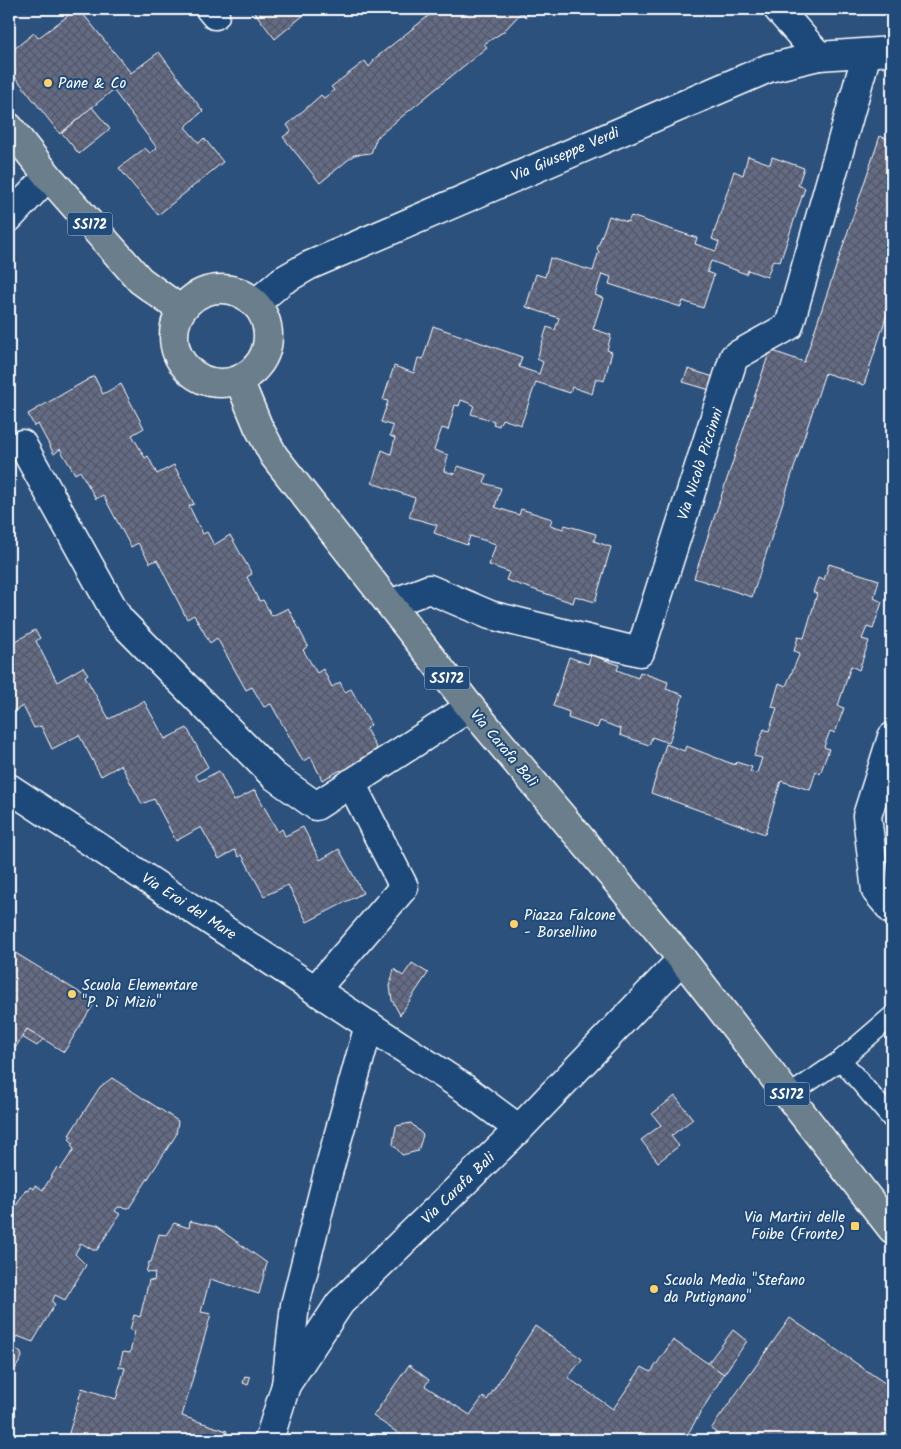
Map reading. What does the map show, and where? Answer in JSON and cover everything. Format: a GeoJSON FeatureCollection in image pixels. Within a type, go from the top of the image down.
{"type":"FeatureCollection","features":[{"type":"Feature","properties":{"kind":"main road","name":"SS172"},"geometry":{"type":"LineString","coordinates":[[9,127],[48,176],[140,280],[182,310]]}},
{"type":"Feature","properties":{"kind":"main road"},"geometry":{"type":"LineString","coordinates":[[223,289],[246,296],[255,304],[267,326],[268,340],[259,363],[250,373],[239,380],[213,382],[189,371],[181,360],[174,335],[182,310],[199,294],[223,289]]}},
{"type":"Feature","properties":{"kind":"main road","name":"Via Carafa Balì"},"geometry":{"type":"LineString","coordinates":[[239,380],[258,426],[274,456],[470,707],[682,959]]}},
{"type":"Feature","properties":{"kind":"main road","name":"SS172"},"geometry":{"type":"LineString","coordinates":[[682,959],[892,1230]]}},
{"type":"Feature","properties":{"kind":"street"},"geometry":{"type":"LineString","coordinates":[[778,9],[819,56]]}},
{"type":"Feature","properties":{"kind":"street","name":"Via Giuseppe Verdi"},"geometry":{"type":"LineString","coordinates":[[255,304],[282,281],[325,258],[770,68],[819,56],[880,52]]}},
{"type":"Feature","properties":{"kind":"street","name":"Via Nicolò Piccinni"},"geometry":{"type":"LineString","coordinates":[[390,604],[429,590],[490,615],[640,652],[734,357],[789,326],[880,52]]}},
{"type":"Feature","properties":{"kind":"street"},"geometry":{"type":"LineString","coordinates":[[9,218],[48,176]]}},
{"type":"Feature","properties":{"kind":"street"},"geometry":{"type":"LineString","coordinates":[[22,444],[119,619],[281,781],[316,806],[470,707]]}},
{"type":"Feature","properties":{"kind":"street"},"geometry":{"type":"LineString","coordinates":[[892,737],[867,816],[876,891],[892,910]]}},
{"type":"Feature","properties":{"kind":"street"},"geometry":{"type":"LineString","coordinates":[[315,990],[404,887],[352,783]]}},
{"type":"Feature","properties":{"kind":"street","name":"Via Eroi del Mare"},"geometry":{"type":"LineString","coordinates":[[9,788],[464,1088],[518,1129]]}},
{"type":"Feature","properties":{"kind":"street","name":"Via Carafa Bali"},"geometry":{"type":"LineString","coordinates":[[269,1440],[286,1385],[340,1303],[518,1129],[682,959]]}},
{"type":"Feature","properties":{"kind":"street"},"geometry":{"type":"LineString","coordinates":[[286,1385],[295,1306],[328,1173],[369,1026]]}},
{"type":"Feature","properties":{"kind":"lane"},"geometry":{"type":"LineString","coordinates":[[788,1096],[842,1060],[892,1016]]}},
{"type":"Feature","properties":{"kind":"lane"},"geometry":{"type":"LineString","coordinates":[[842,1060],[892,1119]]}},
{"type":"Feature","properties":{"kind":"building"},"geometry":{"type":"Polygon","coordinates":[[[79,9],[131,73],[159,52],[203,111],[185,127],[199,143],[204,138],[223,162],[158,215],[119,168],[145,148],[150,153],[157,148],[113,90],[60,134],[9,69],[9,53],[34,33],[38,38],[79,9]]]}},
{"type":"Feature","properties":{"kind":"building"},"geometry":{"type":"Polygon","coordinates":[[[252,9],[311,9],[275,39],[252,9]]]}},
{"type":"Feature","properties":{"kind":"building"},"geometry":{"type":"Polygon","coordinates":[[[437,9],[535,9],[525,17],[522,12],[503,32],[484,44],[487,47],[377,137],[371,153],[354,155],[320,183],[283,137],[291,131],[287,125],[321,95],[324,98],[334,90],[331,87],[365,61],[369,67],[373,60],[437,9]]]}},
{"type":"Feature","properties":{"kind":"building"},"geometry":{"type":"Polygon","coordinates":[[[92,107],[110,129],[79,154],[62,133],[92,107]]]}},
{"type":"Feature","properties":{"kind":"building"},"geometry":{"type":"Polygon","coordinates":[[[880,136],[892,141],[892,299],[864,385],[825,373],[752,597],[694,578],[770,350],[804,362],[880,136]]]}},
{"type":"Feature","properties":{"kind":"building"},"geometry":{"type":"Polygon","coordinates":[[[748,156],[770,164],[772,157],[804,168],[798,185],[805,188],[780,262],[773,260],[767,277],[748,270],[746,274],[711,261],[707,272],[714,275],[703,308],[683,301],[681,307],[609,284],[611,277],[602,274],[595,295],[603,298],[593,329],[611,335],[607,350],[612,352],[604,381],[596,378],[592,394],[572,387],[570,393],[536,382],[521,425],[502,419],[499,426],[493,424],[494,421],[471,414],[474,405],[461,400],[459,406],[455,405],[448,430],[442,428],[434,450],[448,455],[444,471],[455,474],[458,466],[487,475],[484,483],[501,488],[495,507],[519,515],[521,509],[552,519],[550,525],[563,529],[565,525],[596,534],[594,541],[611,547],[595,602],[575,596],[573,603],[506,580],[509,572],[489,565],[496,544],[470,536],[467,545],[434,533],[437,525],[409,517],[415,498],[372,483],[382,450],[391,454],[395,438],[390,436],[393,426],[381,422],[388,401],[383,400],[394,366],[414,373],[418,358],[423,359],[433,326],[522,357],[519,367],[539,374],[543,362],[537,359],[547,327],[555,330],[559,318],[526,307],[536,274],[545,277],[550,258],[593,271],[599,251],[597,249],[609,216],[628,222],[631,216],[697,238],[695,244],[716,251],[719,242],[712,239],[734,171],[743,175],[748,156]]]}},
{"type":"Feature","properties":{"kind":"building"},"geometry":{"type":"Polygon","coordinates":[[[688,369],[714,377],[710,390],[683,382],[688,369]]]}},
{"type":"Feature","properties":{"kind":"building"},"geometry":{"type":"Polygon","coordinates":[[[94,376],[103,394],[121,384],[144,428],[132,435],[145,458],[148,456],[157,474],[174,465],[194,504],[189,506],[203,534],[207,532],[214,545],[230,535],[252,574],[247,577],[259,601],[263,600],[272,616],[288,608],[308,646],[303,650],[317,673],[323,669],[332,687],[340,682],[345,692],[351,689],[371,725],[366,729],[377,749],[358,761],[361,766],[344,775],[341,770],[322,780],[311,757],[303,761],[271,704],[264,707],[252,687],[246,690],[217,638],[210,643],[194,615],[187,619],[157,560],[150,563],[138,543],[131,547],[103,495],[96,499],[80,471],[75,474],[60,449],[54,454],[38,424],[34,426],[28,414],[94,376]]]}},
{"type":"Feature","properties":{"kind":"building"},"geometry":{"type":"Polygon","coordinates":[[[829,564],[879,580],[874,598],[882,602],[873,629],[867,627],[862,639],[869,641],[859,670],[851,666],[838,706],[844,708],[835,733],[830,731],[824,747],[829,749],[820,774],[816,771],[810,790],[781,781],[765,834],[651,793],[666,744],[684,751],[686,746],[735,765],[736,762],[752,767],[750,772],[757,773],[762,758],[754,756],[764,729],[769,731],[777,708],[772,707],[779,683],[786,686],[800,653],[794,651],[798,637],[804,638],[817,594],[813,592],[818,578],[824,580],[829,564]]]}},
{"type":"Feature","properties":{"kind":"building"},"geometry":{"type":"Polygon","coordinates":[[[35,630],[40,638],[36,641],[57,682],[83,667],[88,674],[85,676],[109,719],[144,701],[165,739],[187,728],[208,767],[195,775],[199,781],[219,771],[234,801],[255,790],[278,832],[282,829],[285,836],[303,827],[320,860],[339,849],[363,893],[307,922],[288,885],[264,896],[242,855],[239,857],[235,850],[219,859],[201,827],[176,841],[154,799],[142,804],[121,765],[101,776],[79,735],[52,749],[41,726],[34,728],[23,706],[9,714],[9,645],[35,630]]]}},
{"type":"Feature","properties":{"kind":"building"},"geometry":{"type":"Polygon","coordinates":[[[591,655],[619,665],[617,670],[638,678],[640,672],[668,682],[666,689],[683,695],[669,743],[652,737],[649,745],[620,735],[621,729],[600,721],[597,728],[568,718],[569,712],[553,706],[569,657],[588,664],[591,655]]]}},
{"type":"Feature","properties":{"kind":"building"},"geometry":{"type":"Polygon","coordinates":[[[9,949],[95,1002],[64,1052],[27,1029],[9,1058],[9,949]]]}},
{"type":"Feature","properties":{"kind":"building"},"geometry":{"type":"Polygon","coordinates":[[[412,963],[428,973],[400,1015],[392,1000],[390,986],[394,969],[403,976],[412,963]]]}},
{"type":"Feature","properties":{"kind":"building"},"geometry":{"type":"Polygon","coordinates":[[[27,1029],[43,1039],[37,1046],[22,1037],[27,1029]]]}},
{"type":"Feature","properties":{"kind":"building"},"geometry":{"type":"Polygon","coordinates":[[[112,1078],[178,1121],[176,1135],[129,1208],[118,1207],[115,1211],[120,1214],[97,1250],[93,1250],[81,1243],[75,1254],[86,1265],[65,1300],[55,1295],[52,1302],[55,1304],[33,1342],[17,1336],[11,1345],[21,1353],[22,1357],[9,1380],[9,1246],[11,1242],[9,1240],[9,1218],[26,1189],[28,1190],[30,1187],[34,1189],[35,1185],[43,1190],[57,1167],[60,1170],[74,1149],[71,1146],[73,1143],[69,1139],[72,1137],[69,1135],[100,1087],[112,1078]]]}},
{"type":"Feature","properties":{"kind":"building"},"geometry":{"type":"Polygon","coordinates":[[[675,1096],[693,1119],[671,1136],[679,1146],[658,1162],[641,1140],[661,1125],[652,1114],[675,1096]]]}},
{"type":"Feature","properties":{"kind":"building"},"geometry":{"type":"Polygon","coordinates":[[[411,1123],[423,1135],[418,1151],[402,1155],[393,1144],[396,1126],[411,1123]]]}},
{"type":"Feature","properties":{"kind":"building"},"geometry":{"type":"Polygon","coordinates":[[[190,1221],[216,1227],[267,1263],[259,1294],[210,1279],[201,1312],[211,1314],[182,1416],[227,1431],[225,1440],[67,1440],[82,1388],[116,1399],[125,1368],[119,1367],[123,1352],[130,1353],[135,1331],[130,1330],[134,1315],[140,1317],[149,1280],[154,1281],[155,1273],[146,1272],[159,1234],[166,1235],[174,1223],[189,1228],[190,1221]]]}},
{"type":"Feature","properties":{"kind":"building"},"geometry":{"type":"Polygon","coordinates":[[[790,1318],[892,1388],[892,1440],[715,1440],[719,1435],[711,1429],[790,1318]]]}},
{"type":"Feature","properties":{"kind":"building"},"geometry":{"type":"Polygon","coordinates":[[[535,1326],[582,1359],[568,1378],[613,1409],[642,1367],[651,1372],[673,1340],[724,1374],[684,1440],[408,1440],[373,1416],[409,1365],[429,1380],[425,1386],[470,1415],[483,1397],[487,1400],[535,1326]]]}},
{"type":"Feature","properties":{"kind":"building"},"geometry":{"type":"Polygon","coordinates":[[[733,1330],[747,1341],[724,1374],[708,1363],[733,1330]]]}},
{"type":"Feature","properties":{"kind":"building"},"geometry":{"type":"Polygon","coordinates":[[[245,1376],[250,1377],[248,1385],[243,1383],[245,1376]]]}},
{"type":"Feature","properties":{"kind":"place","name":"Pane & Co"},"geometry":{"type":"Point","coordinates":[48,83]}},
{"type":"Feature","properties":{"kind":"place","name":"Piazza Falcone - Borsellino"},"geometry":{"type":"Point","coordinates":[514,924]}},
{"type":"Feature","properties":{"kind":"place","name":"Scuola Elementare \"P. Di Mizio\""},"geometry":{"type":"Point","coordinates":[72,994]}},
{"type":"Feature","properties":{"kind":"place","name":"Via Martiri delle Foibe (Fronte)"},"geometry":{"type":"Point","coordinates":[855,1226]}},
{"type":"Feature","properties":{"kind":"place","name":"Scuola Media \"Stefano da Putignano\""},"geometry":{"type":"Point","coordinates":[654,1289]}}]}
